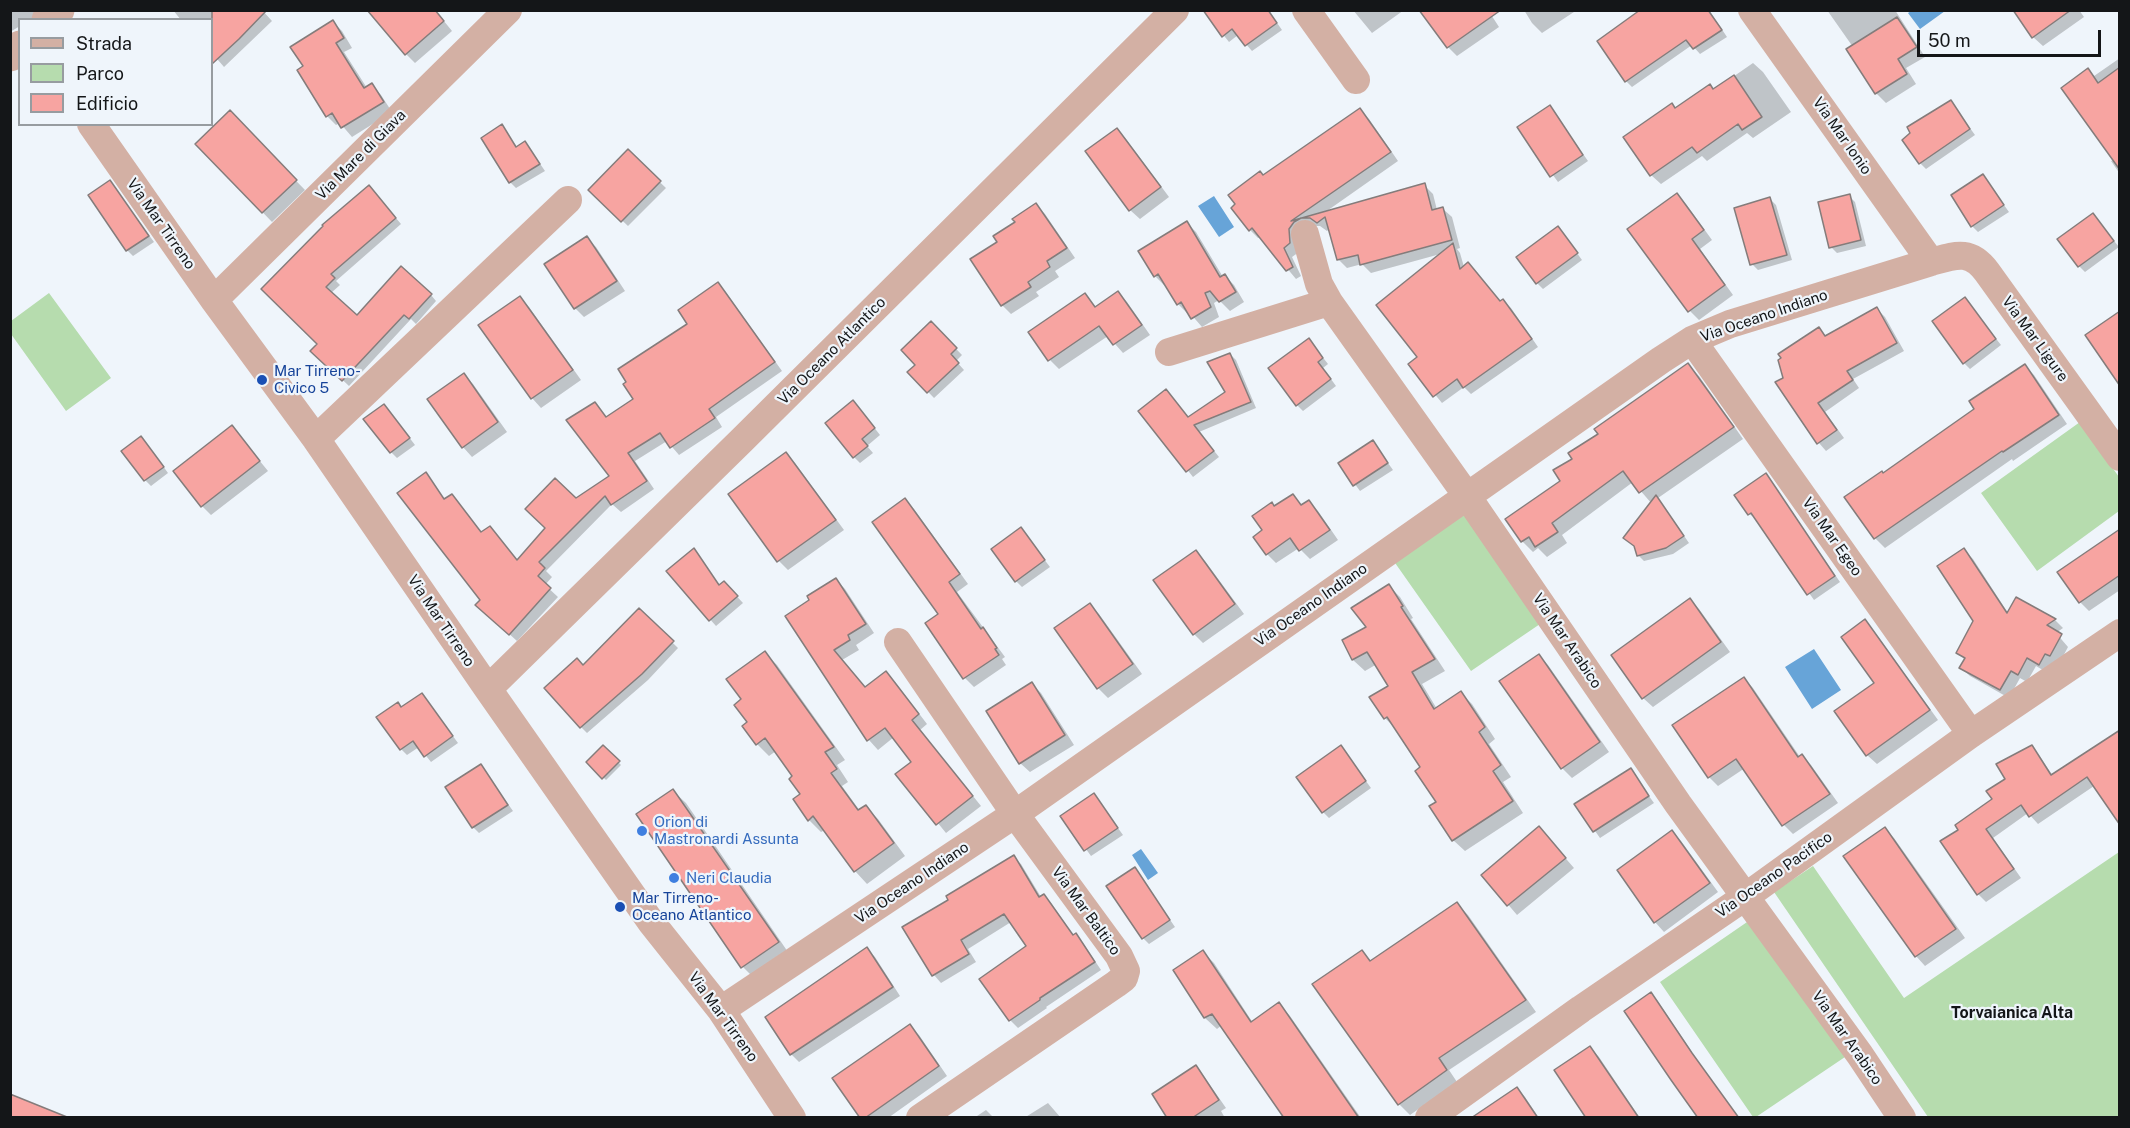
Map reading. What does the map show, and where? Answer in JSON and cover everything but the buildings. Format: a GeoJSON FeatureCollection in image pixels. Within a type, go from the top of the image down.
{"type":"FeatureCollection","features":[{"type":"Feature","properties":{"kind":"street","name":"Via Mare di Giava"},"geometry":{"type":"LineString","coordinates":[[214,300],[508,10]]}},
{"type":"Feature","properties":{"kind":"street","name":"Via Oceano Atlantico"},"geometry":{"type":"LineString","coordinates":[[488,689],[1175,10]]}},
{"type":"Feature","properties":{"kind":"street"},"geometry":{"type":"LineString","coordinates":[[1306,10],[1356,80]]}},
{"type":"Feature","properties":{"kind":"street","name":"Via Mar Ionio"},"geometry":{"type":"LineString","coordinates":[[1752,10],[1931,262]]}},
{"type":"Feature","properties":{"kind":"street","name":"Via Mar Tirreno"},"geometry":{"type":"LineString","coordinates":[[92,126],[214,300],[316,439],[651,922],[721,1010],[792,1118]]}},
{"type":"Feature","properties":{"kind":"street"},"geometry":{"type":"LineString","coordinates":[[316,439],[568,200]]}},
{"type":"Feature","properties":{"kind":"street","name":"Via Mar Arabico"},"geometry":{"type":"LineString","coordinates":[[1305,234],[1319,284],[1329,302],[1467,496],[1678,804],[1860,1055],[1902,1118]]}},
{"type":"Feature","properties":{"kind":"street","name":"Via Mar Ligure"},"geometry":{"type":"LineString","coordinates":[[1931,262],[1965,255],[1978,261],[2120,457]]}},
{"type":"Feature","properties":{"kind":"street","name":"Via Oceano Indiano"},"geometry":{"type":"LineString","coordinates":[[721,1010],[1015,814],[1692,340],[1730,324],[1931,262]]}},
{"type":"Feature","properties":{"kind":"street"},"geometry":{"type":"LineString","coordinates":[[1169,352],[1329,302]]}},
{"type":"Feature","properties":{"kind":"street","name":"Via Mar Egeo"},"geometry":{"type":"LineString","coordinates":[[1692,340],[1971,734]]}},
{"type":"Feature","properties":{"kind":"street","name":"Via Oceano Pacifico"},"geometry":{"type":"LineString","coordinates":[[1429,1118],[1581,1009],[1745,897],[1971,734],[2120,633]]}},
{"type":"Feature","properties":{"kind":"street","name":"Via Mar Baltico"},"geometry":{"type":"LineString","coordinates":[[898,642],[1015,814],[1124,963],[1126,971],[1124,978],[920,1118]]}},
{"type":"Feature","properties":{"kind":"green space"},"geometry":{"type":"Polygon","coordinates":[[[49,293],[111,378],[66,411],[11,334],[11,321],[49,293]]]}},
{"type":"Feature","properties":{"kind":"green space"},"geometry":{"type":"Polygon","coordinates":[[[2080,422],[2119,477],[2119,511],[2037,571],[1981,493],[2080,422]]]}},
{"type":"Feature","properties":{"kind":"green space"},"geometry":{"type":"Polygon","coordinates":[[[1462,512],[1540,624],[1471,671],[1393,560],[1462,512]]]}},
{"type":"Feature","properties":{"kind":"green space"},"geometry":{"type":"Polygon","coordinates":[[[2119,852],[2119,1117],[1928,1117],[1774,892],[1813,866],[1904,998],[2119,852]]]}},
{"type":"Feature","properties":{"kind":"green space"},"geometry":{"type":"Polygon","coordinates":[[[1750,920],[1845,1057],[1756,1117],[1753,1117],[1660,982],[1750,920]]]}},
{"type":"Feature","properties":{"kind":"water"},"geometry":{"type":"Polygon","coordinates":[[[1911,11],[1945,11],[1920,29],[1908,13],[1911,11]]]}},
{"type":"Feature","properties":{"kind":"water"},"geometry":{"type":"Polygon","coordinates":[[[1214,196],[1234,227],[1219,237],[1198,206],[1214,196]]]}},
{"type":"Feature","properties":{"kind":"water"},"geometry":{"type":"Polygon","coordinates":[[[1814,649],[1841,690],[1812,709],[1785,667],[1814,649]]]}},
{"type":"Feature","properties":{"kind":"water"},"geometry":{"type":"Polygon","coordinates":[[[1141,849],[1158,873],[1148,880],[1132,855],[1141,849]]]}},
{"type":"Feature","properties":{"kind":"place","name":"Mar Tirreno- Civico 5"},"geometry":{"type":"Point","coordinates":[262,380]}},
{"type":"Feature","properties":{"kind":"place","name":"Orion di Mastronardi Assunta"},"geometry":{"type":"Point","coordinates":[642,831]}},
{"type":"Feature","properties":{"kind":"place","name":"Neri Claudia"},"geometry":{"type":"Point","coordinates":[674,878]}},
{"type":"Feature","properties":{"kind":"place","name":"Mar Tirreno- Oceano Atlantico"},"geometry":{"type":"Point","coordinates":[620,907]}},
{"type":"Feature","properties":{"kind":"district","name":"Torvaianica Alta"},"geometry":{"type":"Point","coordinates":[2012,1013]}}]}
